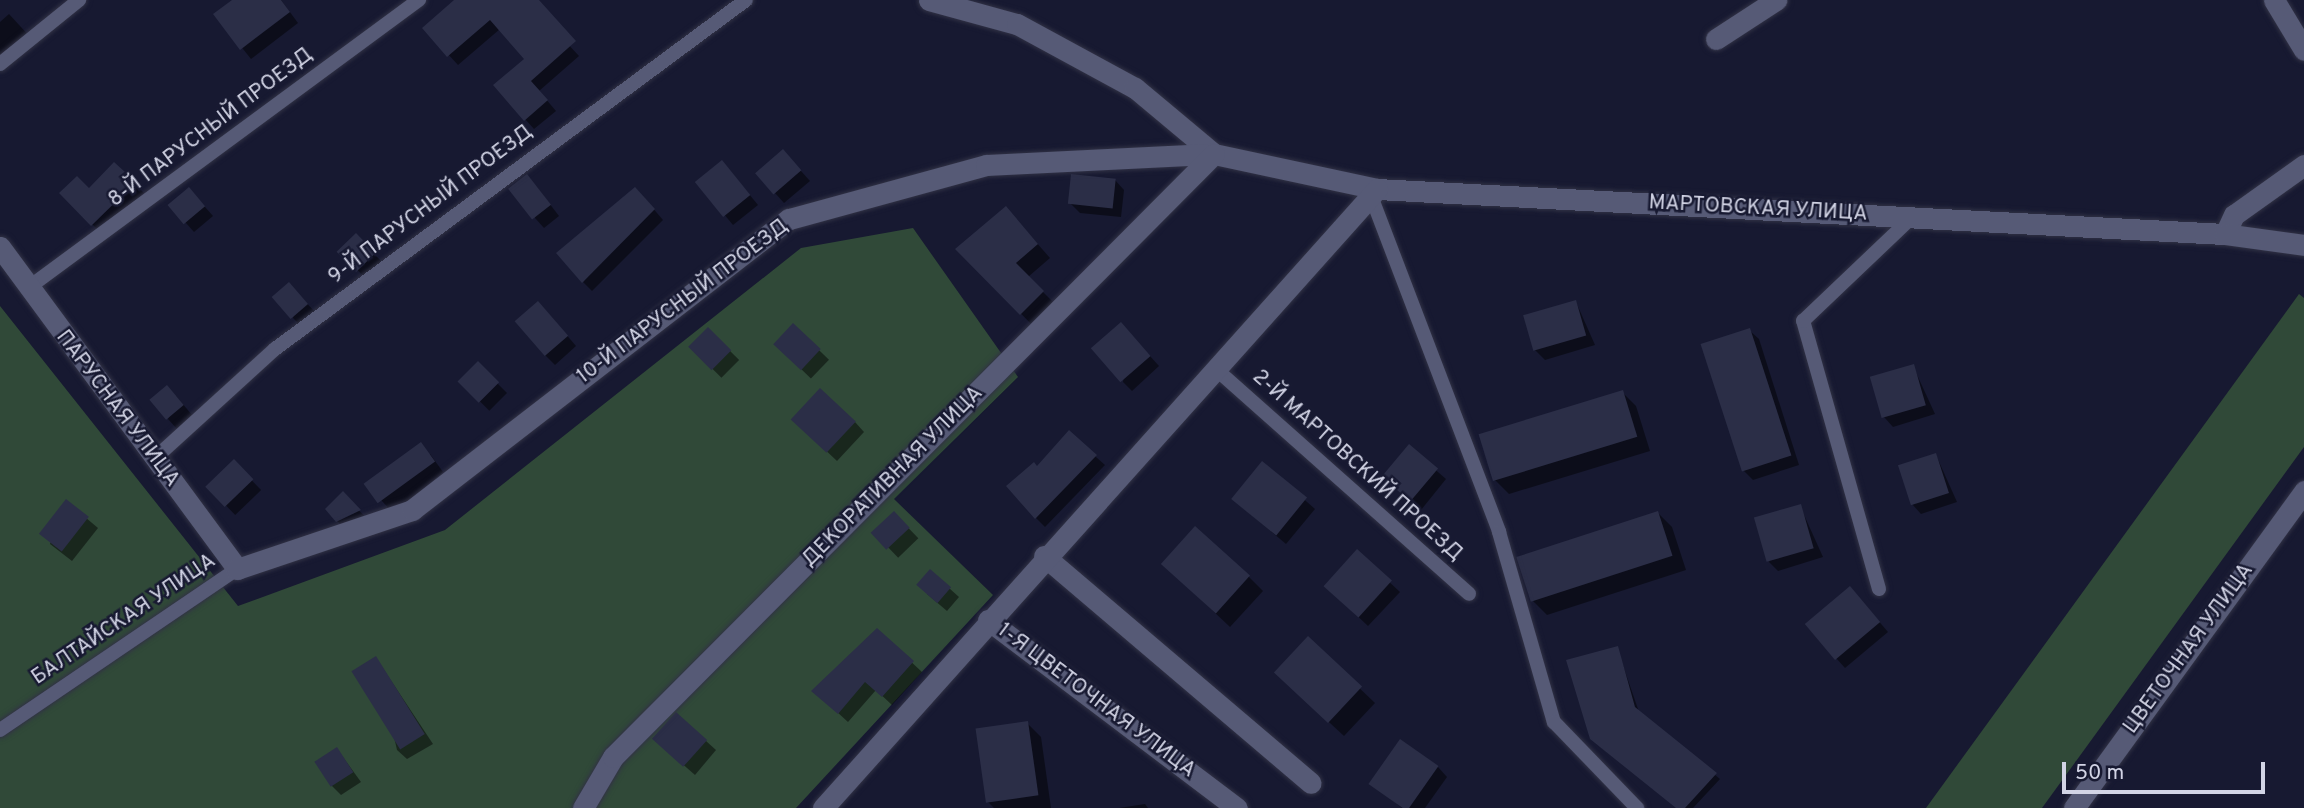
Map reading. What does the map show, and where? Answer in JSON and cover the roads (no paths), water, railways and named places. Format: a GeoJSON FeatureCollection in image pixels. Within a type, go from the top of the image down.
{"type":"FeatureCollection","features":[{"type":"Feature","properties":{"kind":"street"},"geometry":{"type":"LineString","coordinates":[[929,0],[1017,24],[1135,88],[1214,154]]}},
{"type":"Feature","properties":{"kind":"street"},"geometry":{"type":"LineString","coordinates":[[1716,39],[1776,0]]}},
{"type":"Feature","properties":{"kind":"street"},"geometry":{"type":"LineString","coordinates":[[2274,0],[2304,50]]}},
{"type":"Feature","properties":{"kind":"street","name":"МАРТОВСКАЯ УЛИЦА"},"geometry":{"type":"LineString","coordinates":[[1214,154],[1374,193],[2225,234],[2304,245]]}},
{"type":"Feature","properties":{"kind":"street","name":"10-Й ПАРУСНЫЙ ПРОЕЗД"},"geometry":{"type":"LineString","coordinates":[[237,569],[412,510],[789,219],[986,165],[1214,154]]}},
{"type":"Feature","properties":{"kind":"street","name":"ДЕКОРАТИВНАЯ УЛИЦА"},"geometry":{"type":"LineString","coordinates":[[583,808],[614,757],[1214,154]]}},
{"type":"Feature","properties":{"kind":"street"},"geometry":{"type":"LineString","coordinates":[[2225,234],[2234,215],[2304,165]]}},
{"type":"Feature","properties":{"kind":"street"},"geometry":{"type":"LineString","coordinates":[[822,808],[1044,556],[1217,370],[1374,193]]}},
{"type":"Feature","properties":{"kind":"street","name":"ПАРУСНАЯ УЛИЦА"},"geometry":{"type":"LineString","coordinates":[[0,247],[237,569]]}},
{"type":"Feature","properties":{"kind":"street","name":"ЦВЕТОЧНАЯ УЛИЦА"},"geometry":{"type":"LineString","coordinates":[[2074,808],[2304,491]]}},
{"type":"Feature","properties":{"kind":"street"},"geometry":{"type":"LineString","coordinates":[[1044,556],[1311,783]]}},
{"type":"Feature","properties":{"kind":"street","name":"1-Я ЦВЕТОЧНАЯ УЛИЦА"},"geometry":{"type":"LineString","coordinates":[[988,620],[1237,808]]}},
{"type":"Feature","properties":{"kind":"lane"},"geometry":{"type":"LineString","coordinates":[[0,64],[79,0]]}},
{"type":"Feature","properties":{"kind":"lane","name":"8-Й ПАРУСНЫЙ ПРОЕЗД"},"geometry":{"type":"LineString","coordinates":[[28,288],[419,0]]}},
{"type":"Feature","properties":{"kind":"lane","name":"9-Й ПАРУСНЫЙ ПРОЕЗД"},"geometry":{"type":"LineString","coordinates":[[154,459],[275,349],[746,0]]}},
{"type":"Feature","properties":{"kind":"lane"},"geometry":{"type":"LineString","coordinates":[[1374,193],[1499,532],[1554,722],[1637,808]]}},
{"type":"Feature","properties":{"kind":"lane"},"geometry":{"type":"LineString","coordinates":[[1879,589],[1803,321],[1911,218]]}},
{"type":"Feature","properties":{"kind":"lane","name":"2-Й МАРТОВСКИЙ ПРОЕЗД"},"geometry":{"type":"LineString","coordinates":[[1217,370],[1469,594]]}},
{"type":"Feature","properties":{"kind":"lane","name":"БАЛТАЙСКАЯ УЛИЦА"},"geometry":{"type":"LineString","coordinates":[[0,730],[237,569]]}}]}
